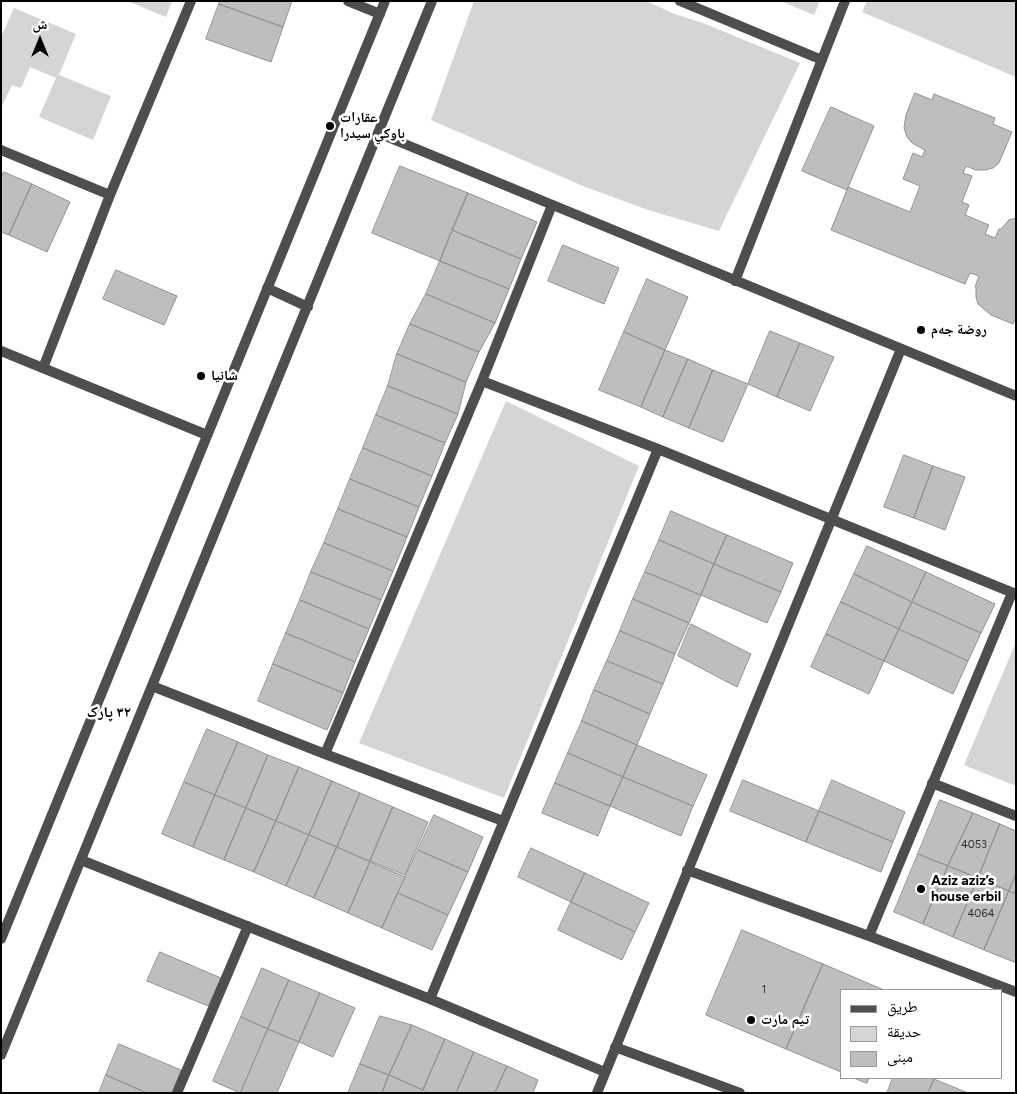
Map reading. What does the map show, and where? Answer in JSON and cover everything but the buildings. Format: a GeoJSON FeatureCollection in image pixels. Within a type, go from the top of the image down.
{"type":"FeatureCollection","features":[{"type":"Feature","properties":{"kind":"street"},"geometry":{"type":"LineString","coordinates":[[43,368],[110,195],[191,1]]}},
{"type":"Feature","properties":{"kind":"street"},"geometry":{"type":"LineString","coordinates":[[348,1],[380,14]]}},
{"type":"Feature","properties":{"kind":"street"},"geometry":{"type":"LineString","coordinates":[[1,939],[385,1]]}},
{"type":"Feature","properties":{"kind":"street"},"geometry":{"type":"LineString","coordinates":[[1,1055],[432,1]]}},
{"type":"Feature","properties":{"kind":"street"},"geometry":{"type":"LineString","coordinates":[[680,1],[822,60]]}},
{"type":"Feature","properties":{"kind":"street"},"geometry":{"type":"LineString","coordinates":[[735,281],[845,1]]}},
{"type":"Feature","properties":{"kind":"street"},"geometry":{"type":"LineString","coordinates":[[378,133],[1016,396]]}},
{"type":"Feature","properties":{"kind":"street"},"geometry":{"type":"LineString","coordinates":[[1,150],[110,195]]}},
{"type":"Feature","properties":{"kind":"street"},"geometry":{"type":"LineString","coordinates":[[325,754],[482,381],[552,205]]}},
{"type":"Feature","properties":{"kind":"street"},"geometry":{"type":"LineString","coordinates":[[267,288],[308,306]]}},
{"type":"Feature","properties":{"kind":"street"},"geometry":{"type":"LineString","coordinates":[[596,1093],[901,349]]}},
{"type":"Feature","properties":{"kind":"street"},"geometry":{"type":"LineString","coordinates":[[1,351],[207,435]]}},
{"type":"Feature","properties":{"kind":"street"},"geometry":{"type":"LineString","coordinates":[[482,381],[658,449],[1014,593],[932,783],[869,936]]}},
{"type":"Feature","properties":{"kind":"street"},"geometry":{"type":"LineString","coordinates":[[430,999],[658,449]]}},
{"type":"Feature","properties":{"kind":"street"},"geometry":{"type":"LineString","coordinates":[[152,686],[503,821]]}},
{"type":"Feature","properties":{"kind":"street"},"geometry":{"type":"LineString","coordinates":[[932,783],[1016,816]]}},
{"type":"Feature","properties":{"kind":"street"},"geometry":{"type":"LineString","coordinates":[[81,860],[430,999],[605,1072]]}},
{"type":"Feature","properties":{"kind":"street"},"geometry":{"type":"LineString","coordinates":[[687,870],[1016,992]]}},
{"type":"Feature","properties":{"kind":"street"},"geometry":{"type":"LineString","coordinates":[[177,1093],[248,926]]}},
{"type":"Feature","properties":{"kind":"street"},"geometry":{"type":"LineString","coordinates":[[615,1047],[740,1093]]}},
{"type":"Feature","properties":{"kind":"green space"},"geometry":{"type":"Polygon","coordinates":[[[127,1],[172,1],[166,17],[127,1]]]}},
{"type":"Feature","properties":{"kind":"green space"},"geometry":{"type":"Polygon","coordinates":[[[474,1],[647,1],[672,13],[703,23],[800,63],[719,231],[648,210],[583,186],[431,120],[474,1]]]}},
{"type":"Feature","properties":{"kind":"green space"},"geometry":{"type":"Polygon","coordinates":[[[781,1],[820,1],[814,15],[781,1]]]}},
{"type":"Feature","properties":{"kind":"green space"},"geometry":{"type":"Polygon","coordinates":[[[867,1],[1016,1],[1016,77],[862,12],[867,1]]]}},
{"type":"Feature","properties":{"kind":"green space"},"geometry":{"type":"Polygon","coordinates":[[[14,8],[76,34],[59,75],[111,96],[93,140],[39,117],[56,78],[30,67],[21,88],[12,85],[1,108],[1,37],[14,8]]]}},
{"type":"Feature","properties":{"kind":"green space"},"geometry":{"type":"Polygon","coordinates":[[[506,401],[639,466],[504,798],[359,743],[506,401]]]}},
{"type":"Feature","properties":{"kind":"green space"},"geometry":{"type":"Polygon","coordinates":[[[1016,642],[1016,786],[964,765],[1016,642]]]}},
{"type":"Feature","properties":{"kind":"place","name":"عقارات باوكي سيدرا"},"geometry":{"type":"Point","coordinates":[330,126]}},
{"type":"Feature","properties":{"kind":"place","name":"روضة جەم"},"geometry":{"type":"Point","coordinates":[921,330]}},
{"type":"Feature","properties":{"kind":"place","name":"شانيا"},"geometry":{"type":"Point","coordinates":[201,376]}},
{"type":"Feature","properties":{"kind":"place","name":"Aziz aziz’s house erbil"},"geometry":{"type":"Point","coordinates":[921,889]}},
{"type":"Feature","properties":{"kind":"place","name":"تيم مارت"},"geometry":{"type":"Point","coordinates":[751,1020]}},
{"type":"Feature","properties":{"kind":"district","name":"٣٢ پارک"},"geometry":{"type":"Point","coordinates":[109,713]}}]}
